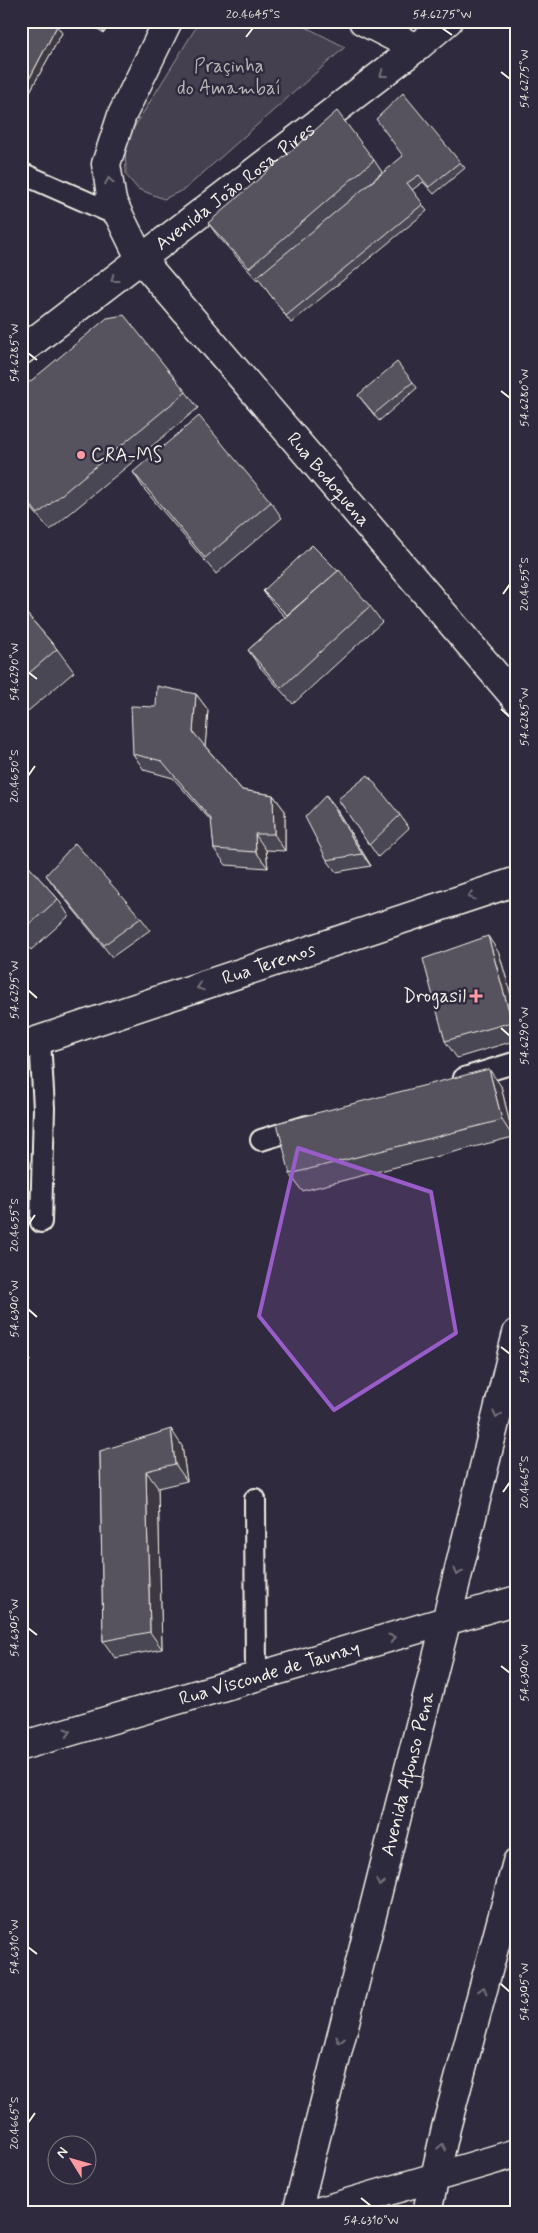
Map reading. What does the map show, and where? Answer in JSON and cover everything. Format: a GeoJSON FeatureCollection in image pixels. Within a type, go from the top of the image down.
{"type":"FeatureCollection","features":[{"type":"Feature","properties":{"kind":"street","name":"Rua Bodoquena"},"geometry":{"type":"LineString","coordinates":[[168,21],[122,115],[106,164],[112,201],[140,258],[517,700]]}},
{"type":"Feature","properties":{"kind":"street"},"geometry":{"type":"LineString","coordinates":[[362,21],[416,48]]}},
{"type":"Feature","properties":{"kind":"street","name":"Avenida João Rosa Pires"},"geometry":{"type":"LineString","coordinates":[[21,351],[416,48],[448,21]]}},
{"type":"Feature","properties":{"kind":"street","name":"Rua Terenos"},"geometry":{"type":"LineString","coordinates":[[30,1043],[517,881]]}},
{"type":"Feature","properties":{"kind":"street","name":"Avenida Afonso Pena"},"geometry":{"type":"LineString","coordinates":[[297,2212],[517,1333]]}},
{"type":"Feature","properties":{"kind":"street","name":"Rua Visconde de Taunay"},"geometry":{"type":"LineString","coordinates":[[21,1746],[517,1600]]}},
{"type":"Feature","properties":{"kind":"street"},"geometry":{"type":"LineString","coordinates":[[427,2212],[446,2128],[517,1864]]}},
{"type":"Feature","properties":{"kind":"street"},"geometry":{"type":"LineString","coordinates":[[317,2212],[517,2153]]}},
{"type":"Feature","properties":{"kind":"lane"},"geometry":{"type":"LineString","coordinates":[[21,174],[119,216]]}},
{"type":"Feature","properties":{"kind":"lane"},"geometry":{"type":"LineString","coordinates":[[30,1043],[44,1108],[41,1222]]}},
{"type":"Feature","properties":{"kind":"lane"},"geometry":{"type":"LineString","coordinates":[[450,1082],[517,1062]]}},
{"type":"Feature","properties":{"kind":"lane"},"geometry":{"type":"LineString","coordinates":[[261,1140],[327,1120]]}},
{"type":"Feature","properties":{"kind":"lane"},"geometry":{"type":"LineString","coordinates":[[256,1499],[256,1677]]}},
{"type":"Feature","properties":{"kind":"highlighted area"},"geometry":{"type":"Polygon","coordinates":[[[298,1148],[431,1192],[456,1333],[334,1410],[259,1316],[298,1148]]]}},
{"type":"Feature","properties":{"kind":"green space","name":"Praçinha do Amambaí"},"geometry":{"type":"Polygon","coordinates":[[[200,21],[294,21],[345,47],[185,189],[164,199],[138,189],[126,175],[125,142],[200,21]]]}},
{"type":"Feature","properties":{"kind":"building"},"geometry":{"type":"Polygon","coordinates":[[[21,21],[48,21],[57,26],[24,89],[21,87],[21,21]]]}},
{"type":"Feature","properties":{"kind":"building"},"geometry":{"type":"Polygon","coordinates":[[[91,21],[102,21],[100,26],[91,21]]]}},
{"type":"Feature","properties":{"kind":"building"},"geometry":{"type":"Polygon","coordinates":[[[403,93],[460,162],[429,187],[419,175],[407,183],[423,204],[286,316],[257,277],[403,156],[376,119],[403,93]]]}},
{"type":"Feature","properties":{"kind":"building"},"geometry":{"type":"Polygon","coordinates":[[[337,111],[374,160],[249,268],[208,223],[337,111]]]}},
{"type":"Feature","properties":{"kind":"building","name":"CRA-MS"},"geometry":{"type":"Polygon","coordinates":[[[124,315],[186,392],[38,514],[21,493],[21,389],[107,318],[124,315]]]}},
{"type":"Feature","properties":{"kind":"building"},"geometry":{"type":"Polygon","coordinates":[[[397,362],[413,382],[374,414],[358,395],[397,362]]]}},
{"type":"Feature","properties":{"kind":"building"},"geometry":{"type":"Polygon","coordinates":[[[199,416],[271,502],[205,558],[133,472],[199,416]]]}},
{"type":"Feature","properties":{"kind":"building"},"geometry":{"type":"Polygon","coordinates":[[[312,545],[338,571],[287,615],[263,591],[312,545]]]}},
{"type":"Feature","properties":{"kind":"building"},"geometry":{"type":"Polygon","coordinates":[[[339,570],[370,606],[281,688],[248,650],[339,570]]]}},
{"type":"Feature","properties":{"kind":"building"},"geometry":{"type":"Polygon","coordinates":[[[21,607],[57,649],[21,680],[21,607]]]}},
{"type":"Feature","properties":{"kind":"building"},"geometry":{"type":"Polygon","coordinates":[[[157,686],[196,694],[193,732],[242,790],[273,795],[274,834],[255,834],[256,852],[214,849],[211,819],[162,761],[133,754],[131,706],[156,707],[157,686]]]}},
{"type":"Feature","properties":{"kind":"building"},"geometry":{"type":"Polygon","coordinates":[[[368,775],[400,815],[369,845],[338,799],[368,775]]]}},
{"type":"Feature","properties":{"kind":"building"},"geometry":{"type":"Polygon","coordinates":[[[326,795],[362,854],[327,860],[305,817],[326,795]]]}},
{"type":"Feature","properties":{"kind":"building"},"geometry":{"type":"Polygon","coordinates":[[[75,843],[141,918],[104,945],[46,875],[75,843]]]}},
{"type":"Feature","properties":{"kind":"building"},"geometry":{"type":"Polygon","coordinates":[[[21,858],[58,899],[21,932],[21,858]]]}},
{"type":"Feature","properties":{"kind":"building","name":"Drogasil"},"geometry":{"type":"Polygon","coordinates":[[[488,936],[512,1022],[445,1041],[423,959],[488,936]]]}},
{"type":"Feature","properties":{"kind":"building"},"geometry":{"type":"Polygon","coordinates":[[[489,1069],[502,1120],[290,1174],[277,1123],[489,1069]]]}},
{"type":"Feature","properties":{"kind":"building"},"geometry":{"type":"Polygon","coordinates":[[[171,1429],[175,1464],[146,1471],[150,1632],[103,1641],[100,1451],[171,1429]]]}},
{"type":"Feature","properties":{"kind":"place","name":"CRA-MS"},"geometry":{"type":"Point","coordinates":[81,455]}},
{"type":"Feature","properties":{"kind":"place","name":"Drogasil"},"geometry":{"type":"Point","coordinates":[476,996]}}]}
